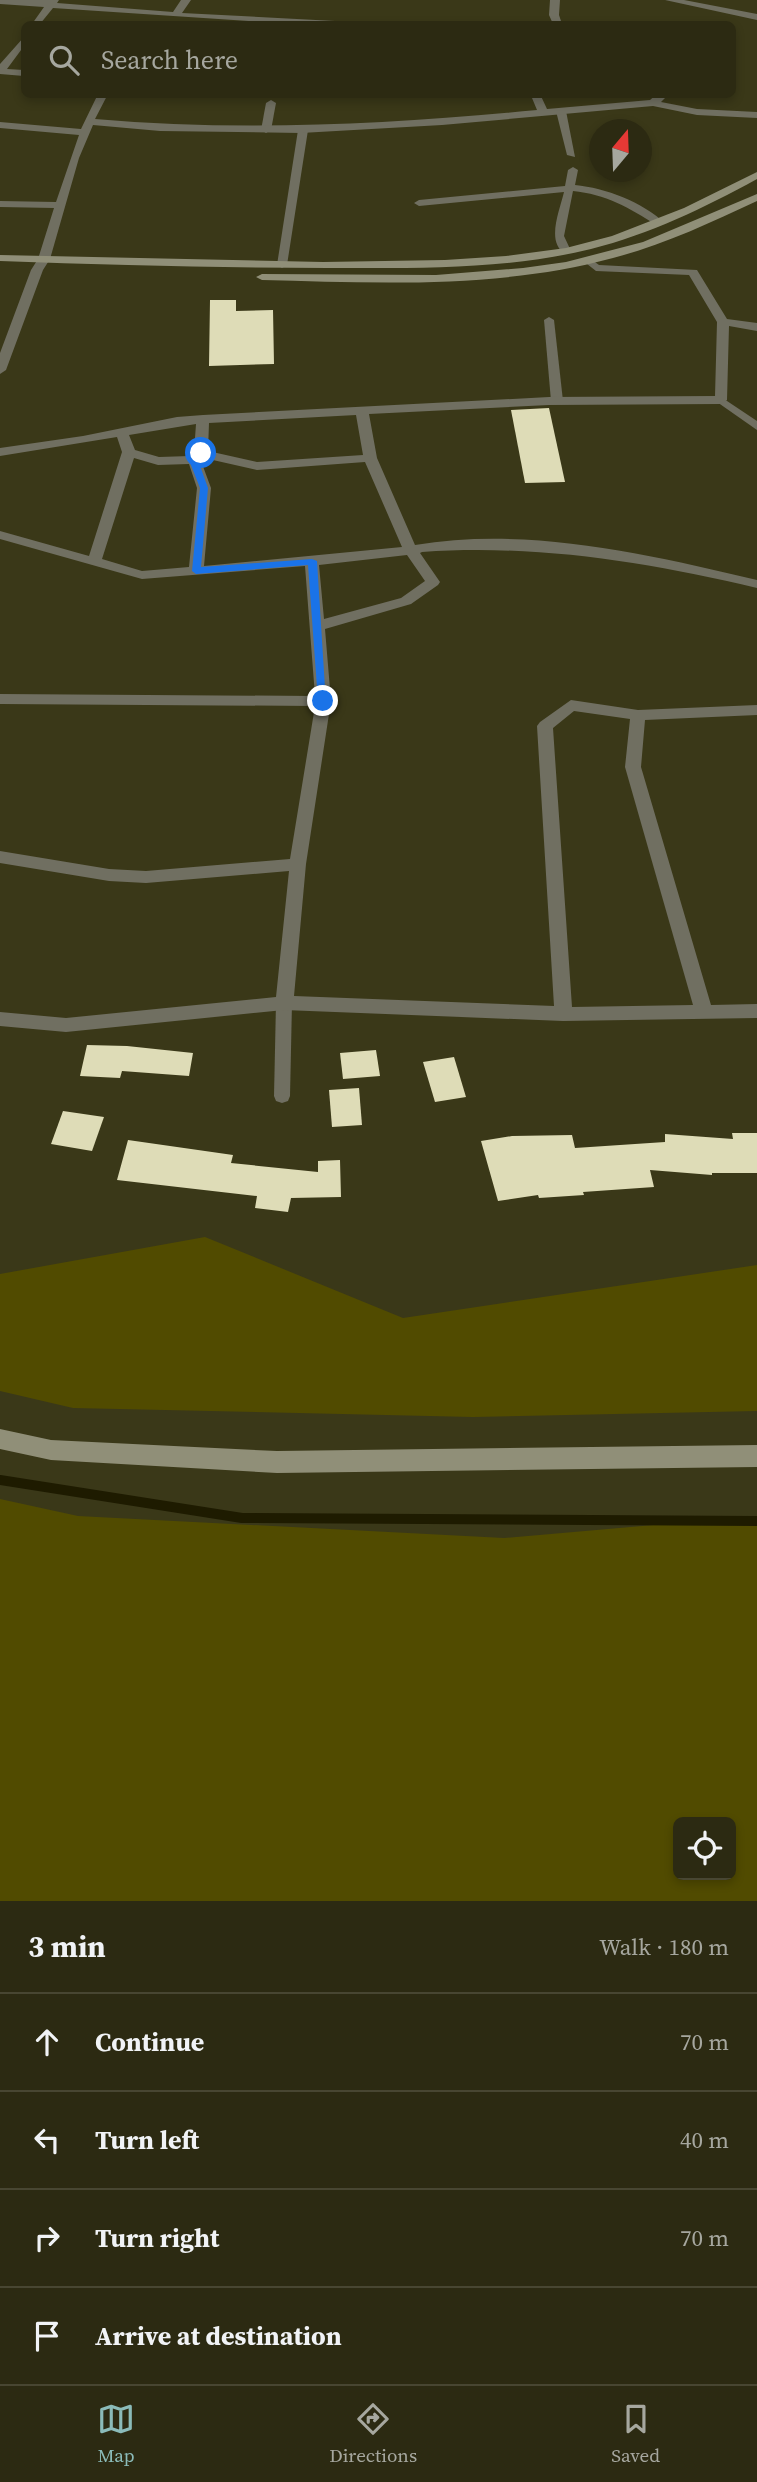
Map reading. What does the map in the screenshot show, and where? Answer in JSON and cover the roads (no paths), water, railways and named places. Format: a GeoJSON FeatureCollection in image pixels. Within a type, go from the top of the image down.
{"type":"FeatureCollection","features":[{"type":"Feature","properties":{"kind":"street"},"geometry":{"type":"LineString","coordinates":[[176,15],[186,0]]}},
{"type":"Feature","properties":{"kind":"street"},"geometry":{"type":"LineString","coordinates":[[555,0],[554,15],[557,21]]}},
{"type":"Feature","properties":{"kind":"street"},"geometry":{"type":"LineString","coordinates":[[670,0],[757,17]]}},
{"type":"Feature","properties":{"kind":"street"},"geometry":{"type":"LineString","coordinates":[[726,21],[737,0]]}},
{"type":"Feature","properties":{"kind":"street"},"geometry":{"type":"LineString","coordinates":[[0,1],[53,2],[176,15],[273,21]]}},
{"type":"Feature","properties":{"kind":"street"},"geometry":{"type":"LineString","coordinates":[[38,21],[53,2]]}},
{"type":"Feature","properties":{"kind":"street"},"geometry":{"type":"LineString","coordinates":[[1,71],[21,44]]}},
{"type":"Feature","properties":{"kind":"street"},"geometry":{"type":"LineString","coordinates":[[1,71],[21,73]]}},
{"type":"Feature","properties":{"kind":"street"},"geometry":{"type":"LineString","coordinates":[[0,370],[40,265],[87,127],[101,98]]}},
{"type":"Feature","properties":{"kind":"street"},"geometry":{"type":"LineString","coordinates":[[537,98],[543,112]]}},
{"type":"Feature","properties":{"kind":"street"},"geometry":{"type":"LineString","coordinates":[[653,103],[659,98]]}},
{"type":"Feature","properties":{"kind":"street"},"geometry":{"type":"LineString","coordinates":[[0,125],[303,130],[543,112],[561,107],[653,103],[696,112],[757,115]]}},
{"type":"Feature","properties":{"kind":"street"},"geometry":{"type":"LineString","coordinates":[[0,269],[40,265],[429,264],[566,251],[660,223],[757,175]]}},
{"type":"Feature","properties":{"kind":"street"},"geometry":{"type":"LineString","coordinates":[[0,258],[40,265],[223,276],[457,278],[588,260],[700,226],[757,197]]}},
{"type":"Feature","properties":{"kind":"street"},"geometry":{"type":"LineString","coordinates":[[0,204],[60,205]]}},
{"type":"Feature","properties":{"kind":"street"},"geometry":{"type":"LineString","coordinates":[[0,452],[177,421],[203,419],[557,401],[721,400],[723,323],[693,272],[596,268],[588,260]]}},
{"type":"Feature","properties":{"kind":"street"},"geometry":{"type":"LineString","coordinates":[[723,323],[757,327]]}},
{"type":"Feature","properties":{"kind":"street"},"geometry":{"type":"LineString","coordinates":[[0,329],[16,327]]}},
{"type":"Feature","properties":{"kind":"street"},"geometry":{"type":"LineString","coordinates":[[317,626],[406,601],[433,582],[410,549],[370,458],[362,410]]}},
{"type":"Feature","properties":{"kind":"street"},"geometry":{"type":"LineString","coordinates":[[196,571],[204,488],[197,456],[203,419]]}},
{"type":"Feature","properties":{"kind":"street"},"geometry":{"type":"LineString","coordinates":[[94,563],[129,453],[122,432]]}},
{"type":"Feature","properties":{"kind":"street"},"geometry":{"type":"LineString","coordinates":[[129,453],[158,461],[197,456],[257,467],[370,458]]}},
{"type":"Feature","properties":{"kind":"street"},"geometry":{"type":"LineString","coordinates":[[0,535],[142,575],[376,556],[410,549],[470,545],[622,555],[757,584]]}},
{"type":"Feature","properties":{"kind":"street"},"geometry":{"type":"LineString","coordinates":[[284,1003],[298,864],[323,701],[312,561]]}},
{"type":"Feature","properties":{"kind":"street"},"geometry":{"type":"LineString","coordinates":[[0,699],[323,701]]}},
{"type":"Feature","properties":{"kind":"street"},"geometry":{"type":"LineString","coordinates":[[563,1014],[545,726],[571,705],[638,715],[757,710]]}},
{"type":"Feature","properties":{"kind":"street"},"geometry":{"type":"LineString","coordinates":[[638,715],[634,767],[704,1012]]}},
{"type":"Feature","properties":{"kind":"street"},"geometry":{"type":"LineString","coordinates":[[0,857],[109,875],[146,877],[298,864]]}},
{"type":"Feature","properties":{"kind":"street"},"geometry":{"type":"LineString","coordinates":[[0,1018],[66,1025],[284,1003],[563,1014],[757,1011]]}},
{"type":"Feature","properties":{"kind":"street"},"geometry":{"type":"LineString","coordinates":[[0,1439],[51,1450],[277,1462],[757,1456]]}},
{"type":"Feature","properties":{"kind":"lane"},"geometry":{"type":"LineString","coordinates":[[266,130],[271,103]]}},
{"type":"Feature","properties":{"kind":"lane"},"geometry":{"type":"LineString","coordinates":[[561,107],[572,155]]}},
{"type":"Feature","properties":{"kind":"lane"},"geometry":{"type":"LineString","coordinates":[[282,265],[303,130]]}},
{"type":"Feature","properties":{"kind":"lane"},"geometry":{"type":"LineString","coordinates":[[566,251],[559,236],[573,170]]}},
{"type":"Feature","properties":{"kind":"lane"},"geometry":{"type":"LineString","coordinates":[[419,203],[593,188],[627,202],[660,223]]}},
{"type":"Feature","properties":{"kind":"lane"},"geometry":{"type":"LineString","coordinates":[[549,320],[557,401]]}},
{"type":"Feature","properties":{"kind":"lane"},"geometry":{"type":"LineString","coordinates":[[721,400],[757,427]]}},
{"type":"Feature","properties":{"kind":"lane"},"geometry":{"type":"LineString","coordinates":[[282,1096],[284,1003]]}},
{"type":"Feature","properties":{"kind":"waterway"},"geometry":{"type":"LineString","coordinates":[[0,1480],[242,1518],[757,1521]]}}]}
